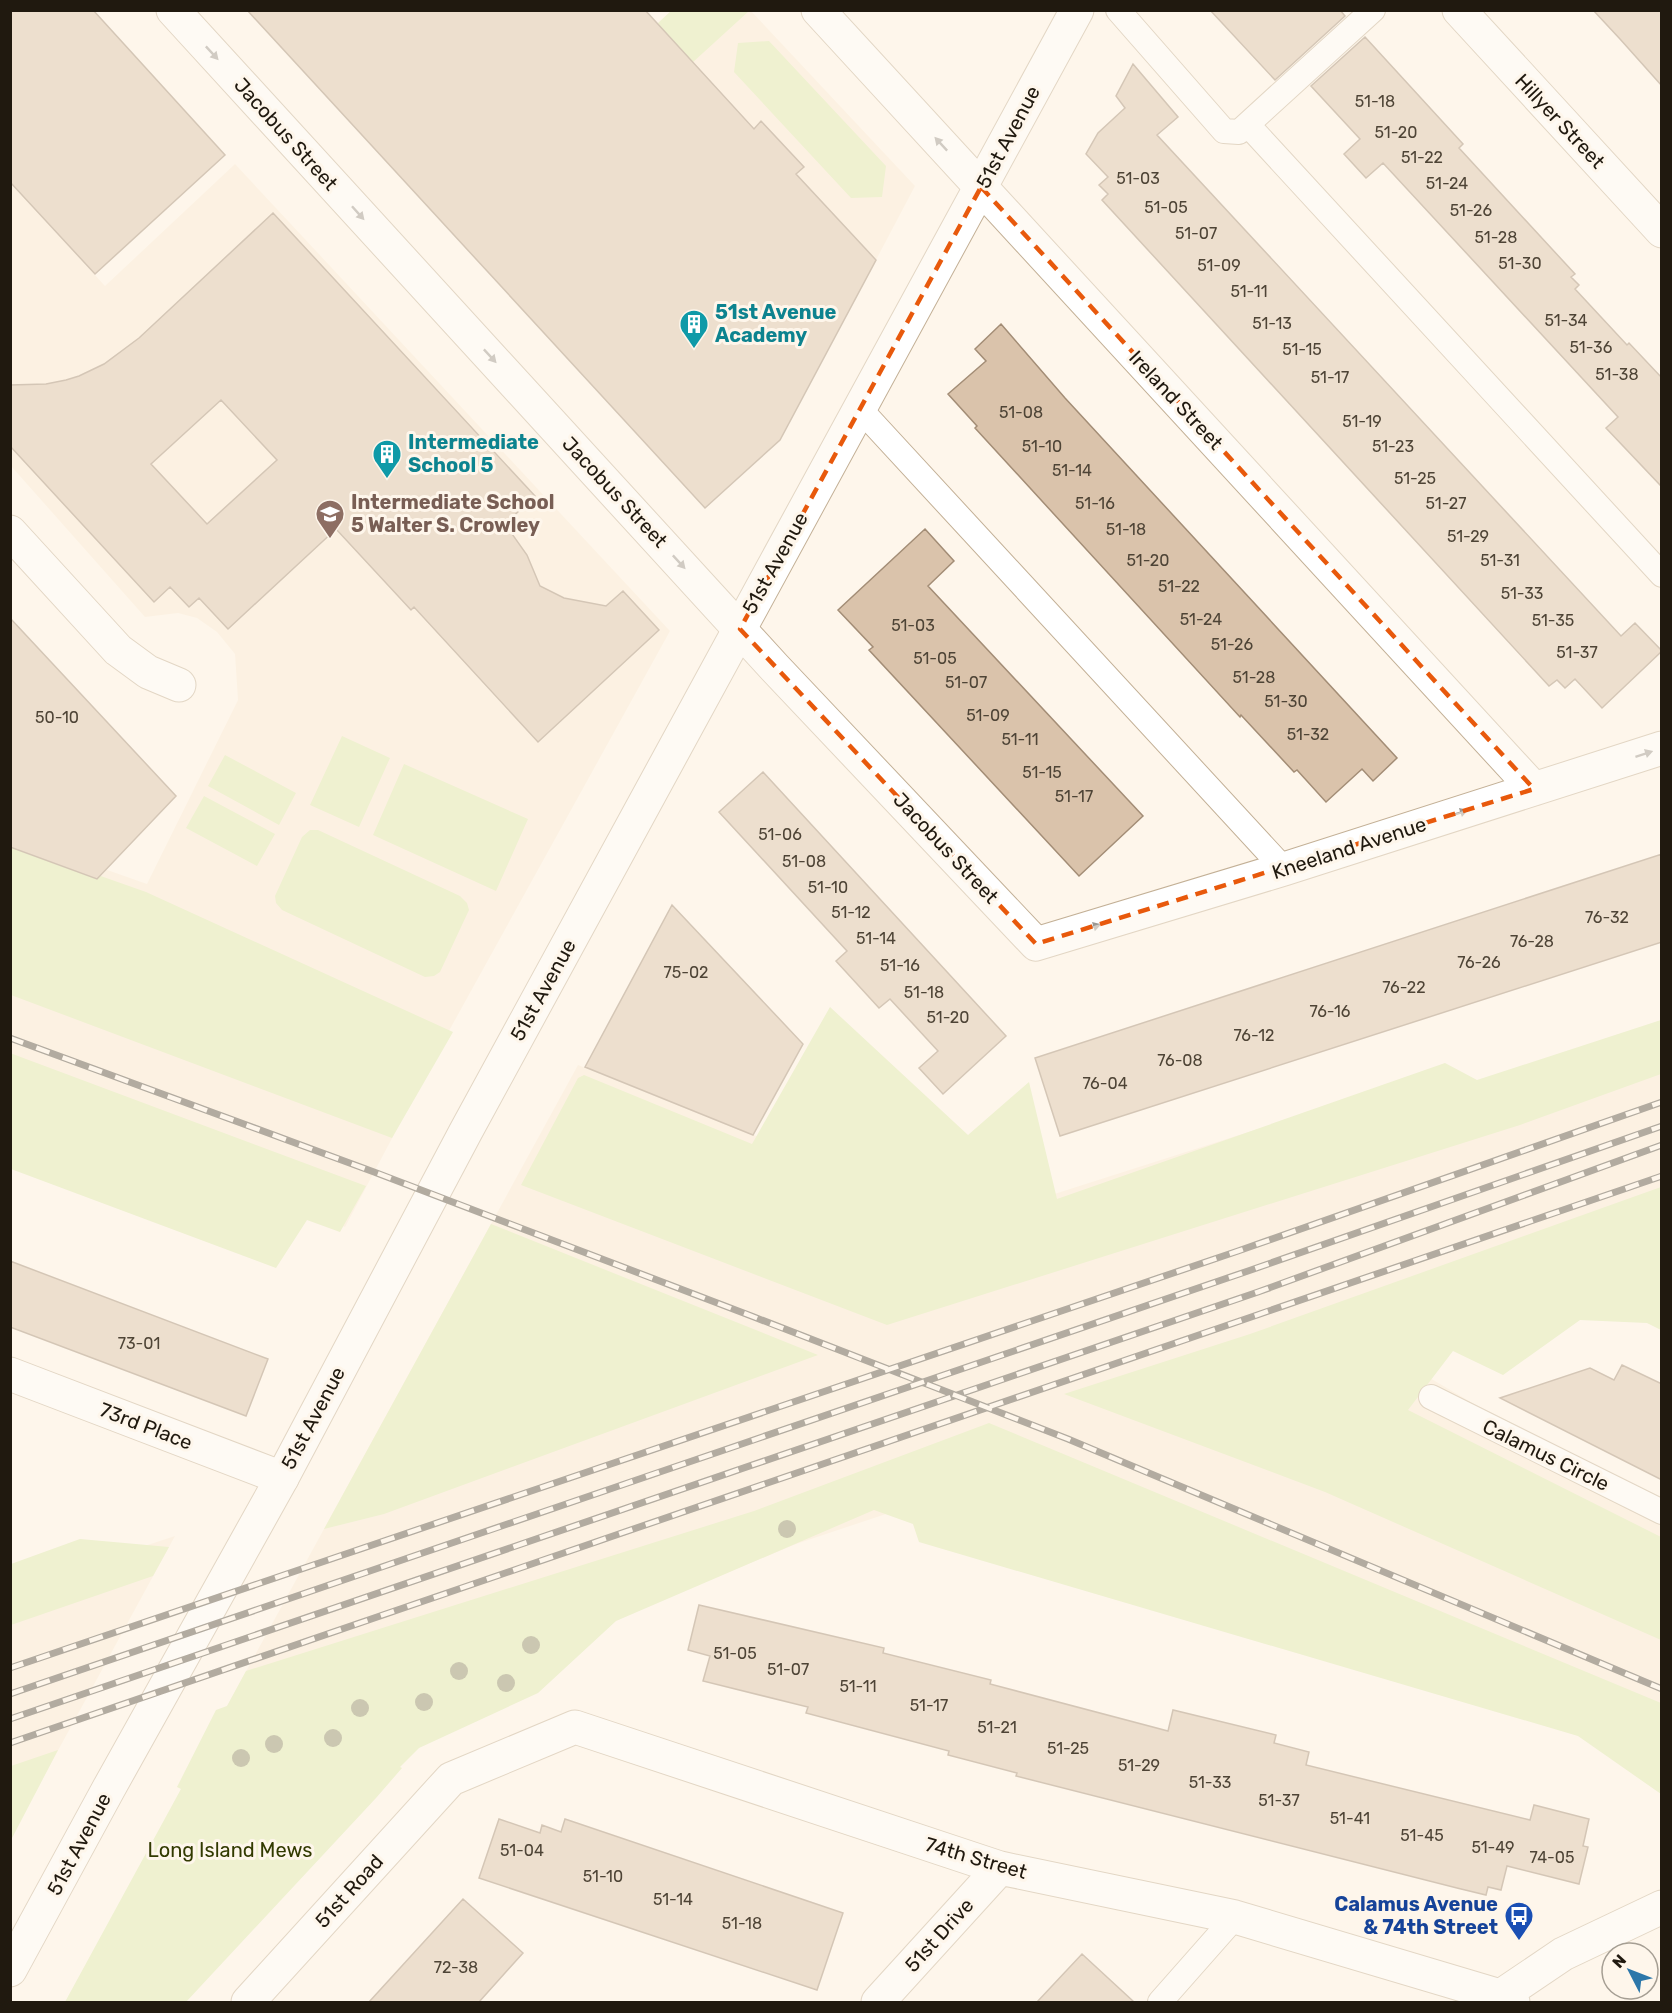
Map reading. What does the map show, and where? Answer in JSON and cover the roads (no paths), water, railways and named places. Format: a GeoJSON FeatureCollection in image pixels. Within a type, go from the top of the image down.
{"type":"FeatureCollection","features":[{"type":"Feature","properties":{"kind":"street","name":"Jacobus Street"},"geometry":{"type":"LineString","coordinates":[[173,10],[740,629],[1036,944]]}},
{"type":"Feature","properties":{"kind":"street","name":"Ireland Street"},"geometry":{"type":"LineString","coordinates":[[818,10],[1534,789]]}},
{"type":"Feature","properties":{"kind":"street","name":"51st Avenue"},"geometry":{"type":"LineString","coordinates":[[10,1970],[108,1788],[282,1478],[466,1131],[1077,10]]}},
{"type":"Feature","properties":{"kind":"street","name":"Hillyer Street"},"geometry":{"type":"LineString","coordinates":[[1459,10],[1662,231]]}},
{"type":"Feature","properties":{"kind":"street"},"geometry":{"type":"LineString","coordinates":[[10,532],[118,650],[148,672],[179,685]]}},
{"type":"Feature","properties":{"kind":"street","name":"Kneeland Avenue"},"geometry":{"type":"LineString","coordinates":[[1036,944],[1284,869],[1662,748]]}},
{"type":"Feature","properties":{"kind":"street","name":"73rd Place"},"geometry":{"type":"LineString","coordinates":[[10,1374],[282,1478]]}},
{"type":"Feature","properties":{"kind":"street","name":"74th Street"},"geometry":{"type":"LineString","coordinates":[[451,1779],[575,1727],[1000,1868],[1235,1917],[1501,2000]]}},
{"type":"Feature","properties":{"kind":"street","name":"51st Road"},"geometry":{"type":"LineString","coordinates":[[248,2002],[451,1779]]}},
{"type":"Feature","properties":{"kind":"street","name":"51st Drive"},"geometry":{"type":"LineString","coordinates":[[878,2002],[1000,1868]]}},
{"type":"Feature","properties":{"kind":"street"},"geometry":{"type":"LineString","coordinates":[[1501,2000],[1563,1954],[1662,1907]]}},
{"type":"Feature","properties":{"kind":"lane"},"geometry":{"type":"LineString","coordinates":[[1119,10],[1224,131],[1239,132],[1373,10]]}},
{"type":"Feature","properties":{"kind":"lane"},"geometry":{"type":"LineString","coordinates":[[1248,125],[1662,575]]}},
{"type":"Feature","properties":{"kind":"lane"},"geometry":{"type":"LineString","coordinates":[[860,409],[1284,869]]}},
{"type":"Feature","properties":{"kind":"lane","name":"Calamus Circle"},"geometry":{"type":"LineString","coordinates":[[1431,1397],[1662,1512]]}},
{"type":"Feature","properties":{"kind":"lane"},"geometry":{"type":"LineString","coordinates":[[1160,2002],[1235,1917]]}},
{"type":"Feature","properties":{"kind":"railway"},"geometry":{"type":"LineString","coordinates":[[10,1038],[374,1172],[1068,1439],[1662,1689]]}},
{"type":"Feature","properties":{"kind":"railway"},"geometry":{"type":"LineString","coordinates":[[10,1668],[1238,1251],[1662,1102]]}},
{"type":"Feature","properties":{"kind":"railway"},"geometry":{"type":"LineString","coordinates":[[10,1694],[1248,1271],[1662,1126]]}},
{"type":"Feature","properties":{"kind":"railway"},"geometry":{"type":"LineString","coordinates":[[10,1719],[1258,1292],[1662,1145]]}},
{"type":"Feature","properties":{"kind":"railway"},"geometry":{"type":"LineString","coordinates":[[10,1743],[1662,1176]]}},
{"type":"Feature","properties":{"kind":"place","name":"51st Avenue Academy"},"geometry":{"type":"Point","coordinates":[694,350]}},
{"type":"Feature","properties":{"kind":"place","name":"Intermediate School 5"},"geometry":{"type":"Point","coordinates":[387,480]}},
{"type":"Feature","properties":{"kind":"place","name":"Intermediate School 5 Walter S. Crowley"},"geometry":{"type":"Point","coordinates":[330,540]}},
{"type":"Feature","properties":{"kind":"place","name":"Calamus Avenue & 74th Street"},"geometry":{"type":"Point","coordinates":[1519,1942]}},
{"type":"Feature","properties":{"kind":"park label","name":"Long Island Mews"},"geometry":{"type":"Point","coordinates":[230,1850]}}]}
